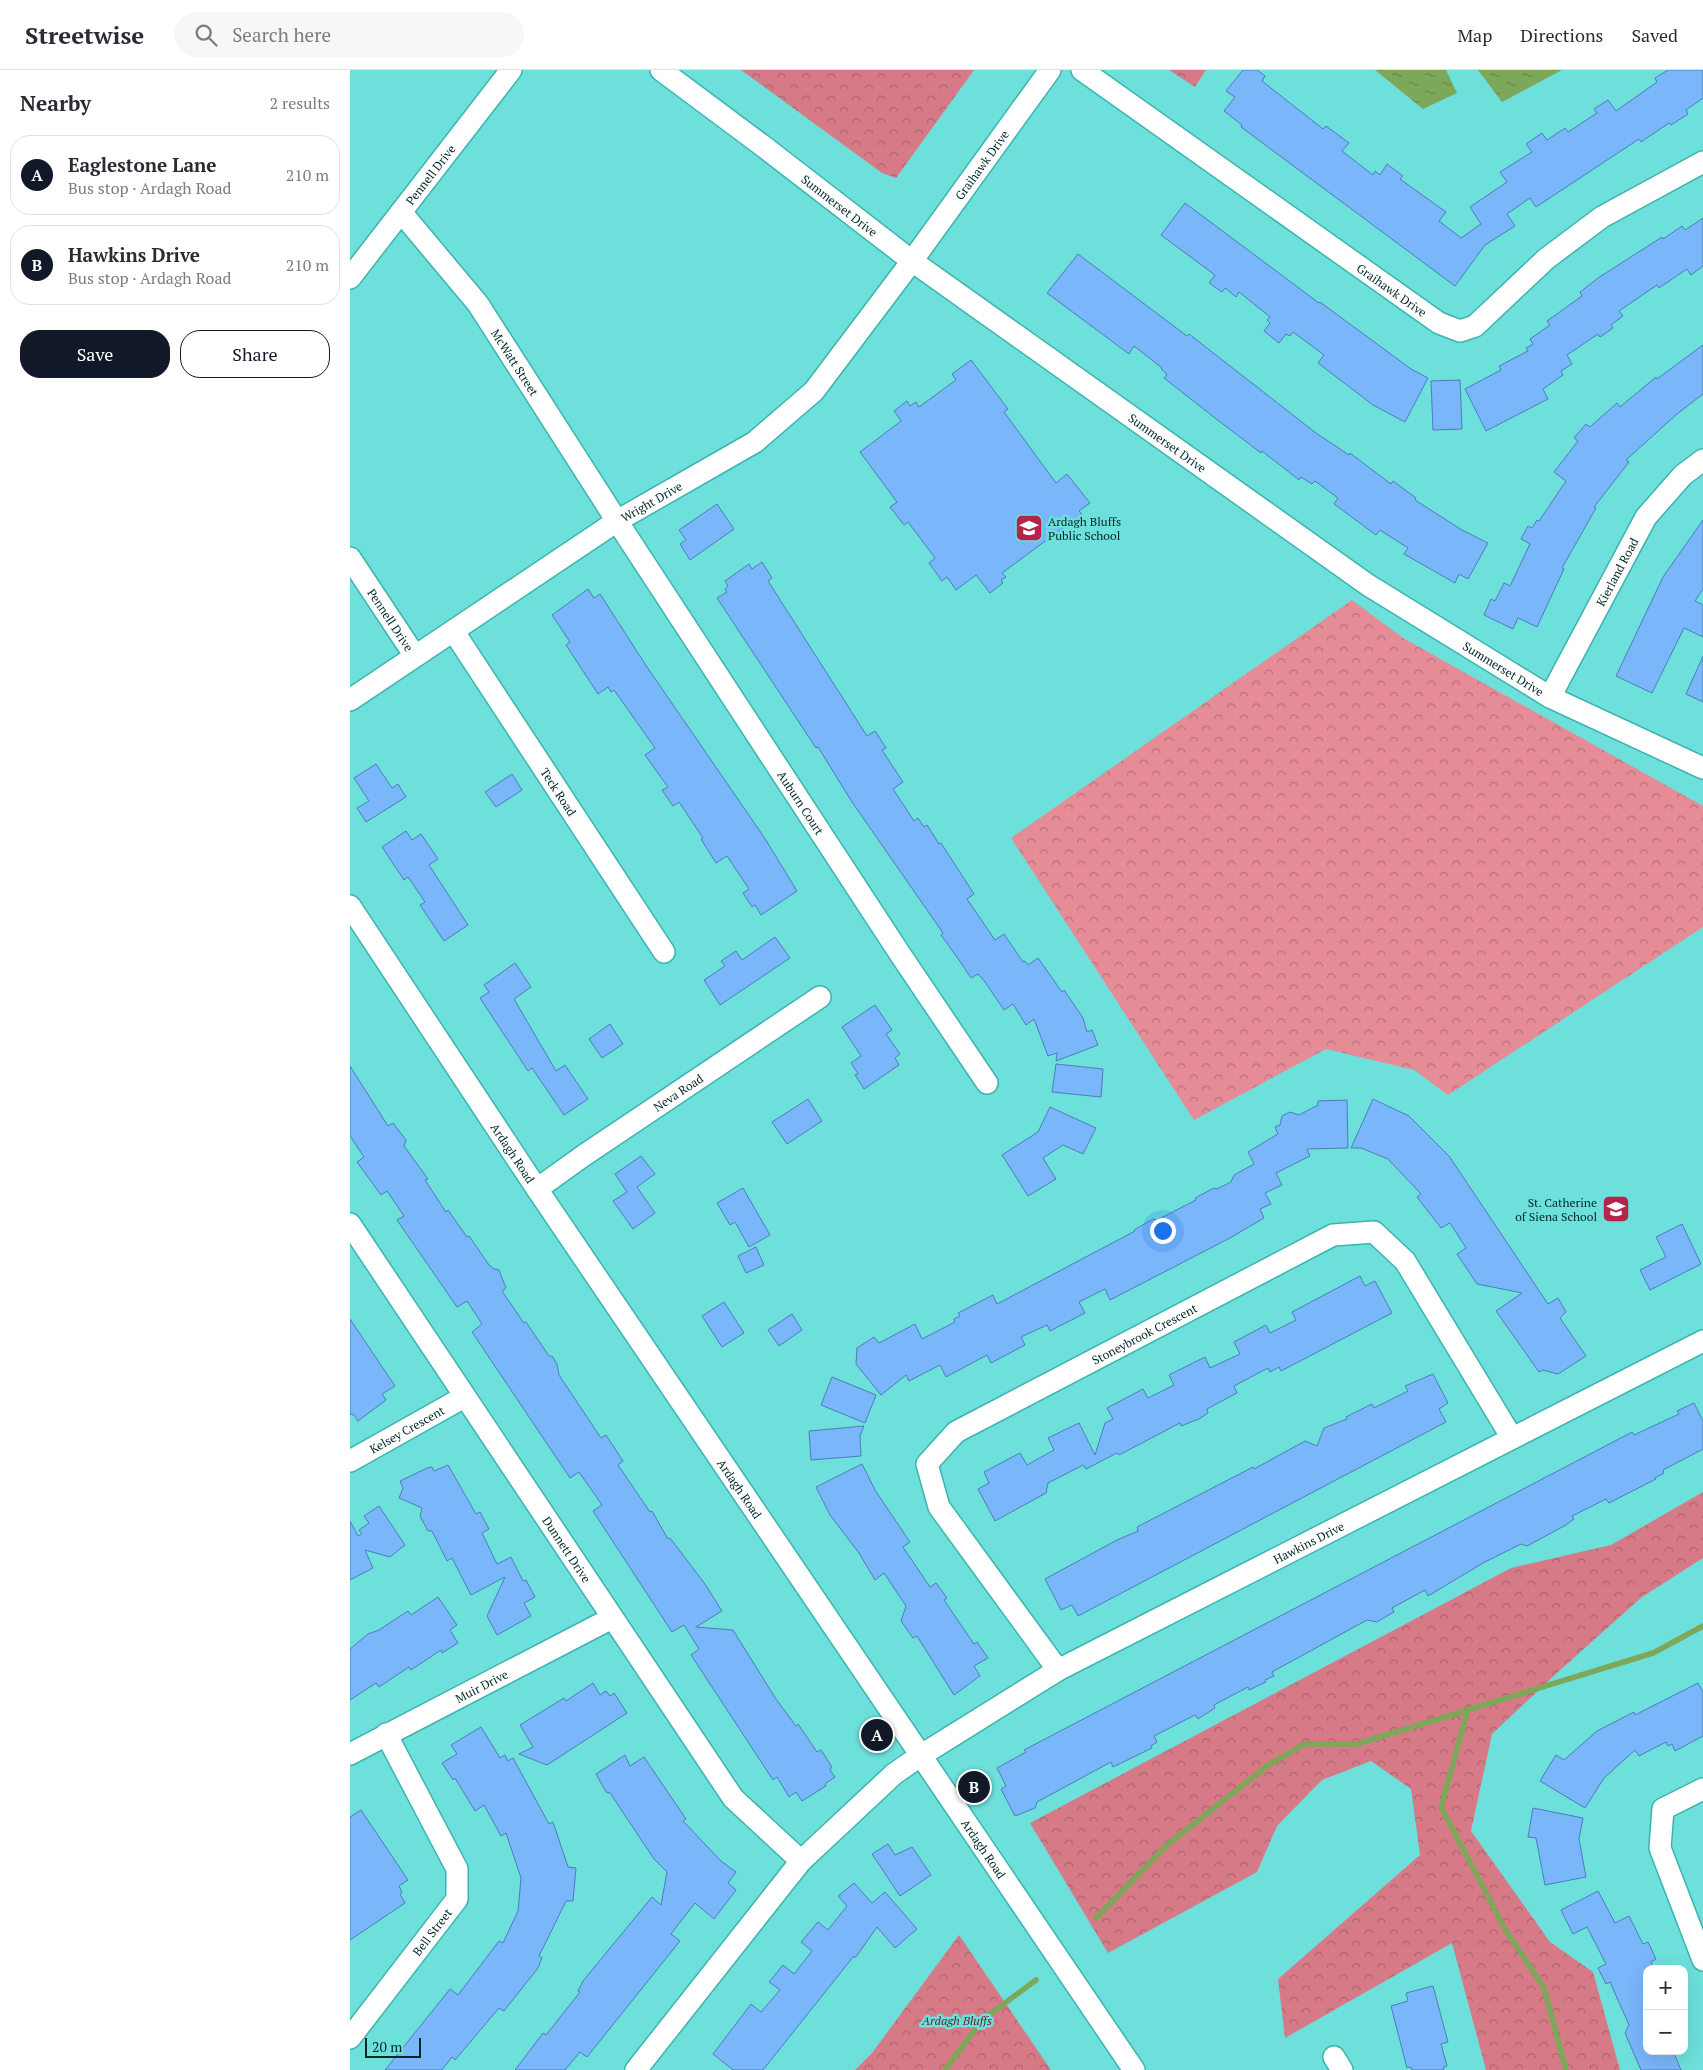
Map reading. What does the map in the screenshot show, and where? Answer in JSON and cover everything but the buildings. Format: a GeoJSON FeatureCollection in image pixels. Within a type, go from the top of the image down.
{"type":"FeatureCollection","features":[{"type":"Feature","properties":{"kind":"street","name":"Pennell Drive"},"geometry":{"type":"LineString","coordinates":[[350,278],[511,70]]}},
{"type":"Feature","properties":{"kind":"street","name":"Summerset Drive"},"geometry":{"type":"LineString","coordinates":[[661,70],[912,261],[1368,585],[1550,697],[1703,768]]}},
{"type":"Feature","properties":{"kind":"street","name":"Graihawk Drive"},"geometry":{"type":"LineString","coordinates":[[912,261],[1050,70]]}},
{"type":"Feature","properties":{"kind":"street","name":"Graihawk Drive"},"geometry":{"type":"LineString","coordinates":[[1082,70],[1439,323],[1460,331],[1475,326],[1546,259],[1602,217],[1703,162]]}},
{"type":"Feature","properties":{"kind":"street","name":"McWatt Street"},"geometry":{"type":"LineString","coordinates":[[401,212],[478,304],[617,521]]}},
{"type":"Feature","properties":{"kind":"street","name":"Wright Drive"},"geometry":{"type":"LineString","coordinates":[[350,700],[617,521],[755,442],[814,391],[912,261]]}},
{"type":"Feature","properties":{"kind":"street","name":"Kierland Road"},"geometry":{"type":"LineString","coordinates":[[1550,697],[1646,517],[1683,476],[1703,460]]}},
{"type":"Feature","properties":{"kind":"street","name":"Auburn Court"},"geometry":{"type":"LineString","coordinates":[[617,521],[900,954],[987,1082]]}},
{"type":"Feature","properties":{"kind":"street","name":"Pennell Drive"},"geometry":{"type":"LineString","coordinates":[[350,558],[415,656]]}},
{"type":"Feature","properties":{"kind":"street","name":"Teck Road"},"geometry":{"type":"LineString","coordinates":[[454,632],[664,952]]}},
{"type":"Feature","properties":{"kind":"street","name":"Ardagh Road"},"geometry":{"type":"LineString","coordinates":[[350,906],[536,1189],[1134,2070]]}},
{"type":"Feature","properties":{"kind":"street","name":"Neva Road"},"geometry":{"type":"LineString","coordinates":[[536,1189],[820,997]]}},
{"type":"Feature","properties":{"kind":"street","name":"Dunnett Drive"},"geometry":{"type":"LineString","coordinates":[[350,1224],[733,1798],[801,1861]]}},
{"type":"Feature","properties":{"kind":"street","name":"Stoneybrook Crescent"},"geometry":{"type":"LineString","coordinates":[[1058,1670],[939,1507],[927,1464],[956,1432],[1333,1235],[1374,1232],[1405,1261],[1512,1438]]}},
{"type":"Feature","properties":{"kind":"street","name":"Hawkins Drive"},"geometry":{"type":"LineString","coordinates":[[636,2070],[801,1861],[894,1774],[920,1756],[1058,1670],[1703,1340]]}},
{"type":"Feature","properties":{"kind":"street","name":"Kelsey Crescent"},"geometry":{"type":"LineString","coordinates":[[350,1461],[464,1397]]}},
{"type":"Feature","properties":{"kind":"street","name":"Muir Drive"},"geometry":{"type":"LineString","coordinates":[[350,1754],[612,1618]]}},
{"type":"Feature","properties":{"kind":"street","name":"Bell Street"},"geometry":{"type":"LineString","coordinates":[[350,2038],[457,1899],[457,1869],[386,1734]]}},
{"type":"Feature","properties":{"kind":"street"},"geometry":{"type":"LineString","coordinates":[[1703,1789],[1663,1809],[1660,1848],[1703,1960]]}},
{"type":"Feature","properties":{"kind":"green space"},"geometry":{"type":"Polygon","coordinates":[[[741,70],[974,70],[896,178],[882,173],[741,70]]]}},
{"type":"Feature","properties":{"kind":"green space"},"geometry":{"type":"Polygon","coordinates":[[[1169,70],[1206,70],[1195,87],[1169,70]]]}},
{"type":"Feature","properties":{"kind":"green space"},"geometry":{"type":"Polygon","coordinates":[[[1352,600],[1403,638],[1703,806],[1703,927],[1448,1095],[1414,1070],[1326,1049],[1194,1120],[1011,838],[1352,600]]]}},
{"type":"Feature","properties":{"kind":"green space"},"geometry":{"type":"Polygon","coordinates":[[[1703,1492],[1703,1558],[1642,1597],[1492,1734],[1471,1831],[1550,1942],[1593,1972],[1620,2070],[1486,2070],[1452,1943],[1285,2038],[1278,1979],[1420,1855],[1411,1789],[1371,1761],[1322,1780],[1277,1826],[1257,1872],[1108,1953],[1030,1823],[1511,1568],[1611,1545],[1703,1492]]]}},
{"type":"Feature","properties":{"kind":"green space","name":"Ardagh Bluffs"},"geometry":{"type":"Polygon","coordinates":[[[959,1935],[1051,2070],[855,2070],[872,2053],[959,1935]]]}},
{"type":"Feature","properties":{"kind":"water"},"geometry":{"type":"Polygon","coordinates":[[[1375,70],[1446,70],[1457,93],[1423,109],[1375,70]]]}},
{"type":"Feature","properties":{"kind":"water"},"geometry":{"type":"Polygon","coordinates":[[[1478,70],[1562,70],[1502,102],[1478,70]]]}},
{"type":"Feature","properties":{"kind":"waterway"},"geometry":{"type":"LineString","coordinates":[[1096,1918],[1166,1846],[1267,1766],[1304,1744],[1357,1744],[1653,1653],[1703,1626]]}},
{"type":"Feature","properties":{"kind":"waterway"},"geometry":{"type":"LineString","coordinates":[[1468,1709],[1441,1807],[1505,1929],[1544,1988],[1566,2070]]}},
{"type":"Feature","properties":{"kind":"waterway"},"geometry":{"type":"LineString","coordinates":[[945,2070],[982,2020],[1036,1980]]}},
{"type":"Feature","properties":{"kind":"place","name":"Ardagh Bluffs Public School"},"geometry":{"type":"Point","coordinates":[1029,528]}},
{"type":"Feature","properties":{"kind":"place","name":"St. Catherine of Siena School"},"geometry":{"type":"Point","coordinates":[1616,1209]}},
{"type":"Feature","properties":{"kind":"place","name":"Eaglestone Lane"},"geometry":{"type":"Point","coordinates":[877,1735]}},
{"type":"Feature","properties":{"kind":"place","name":"Hawkins Drive"},"geometry":{"type":"Point","coordinates":[974,1787]}}]}
